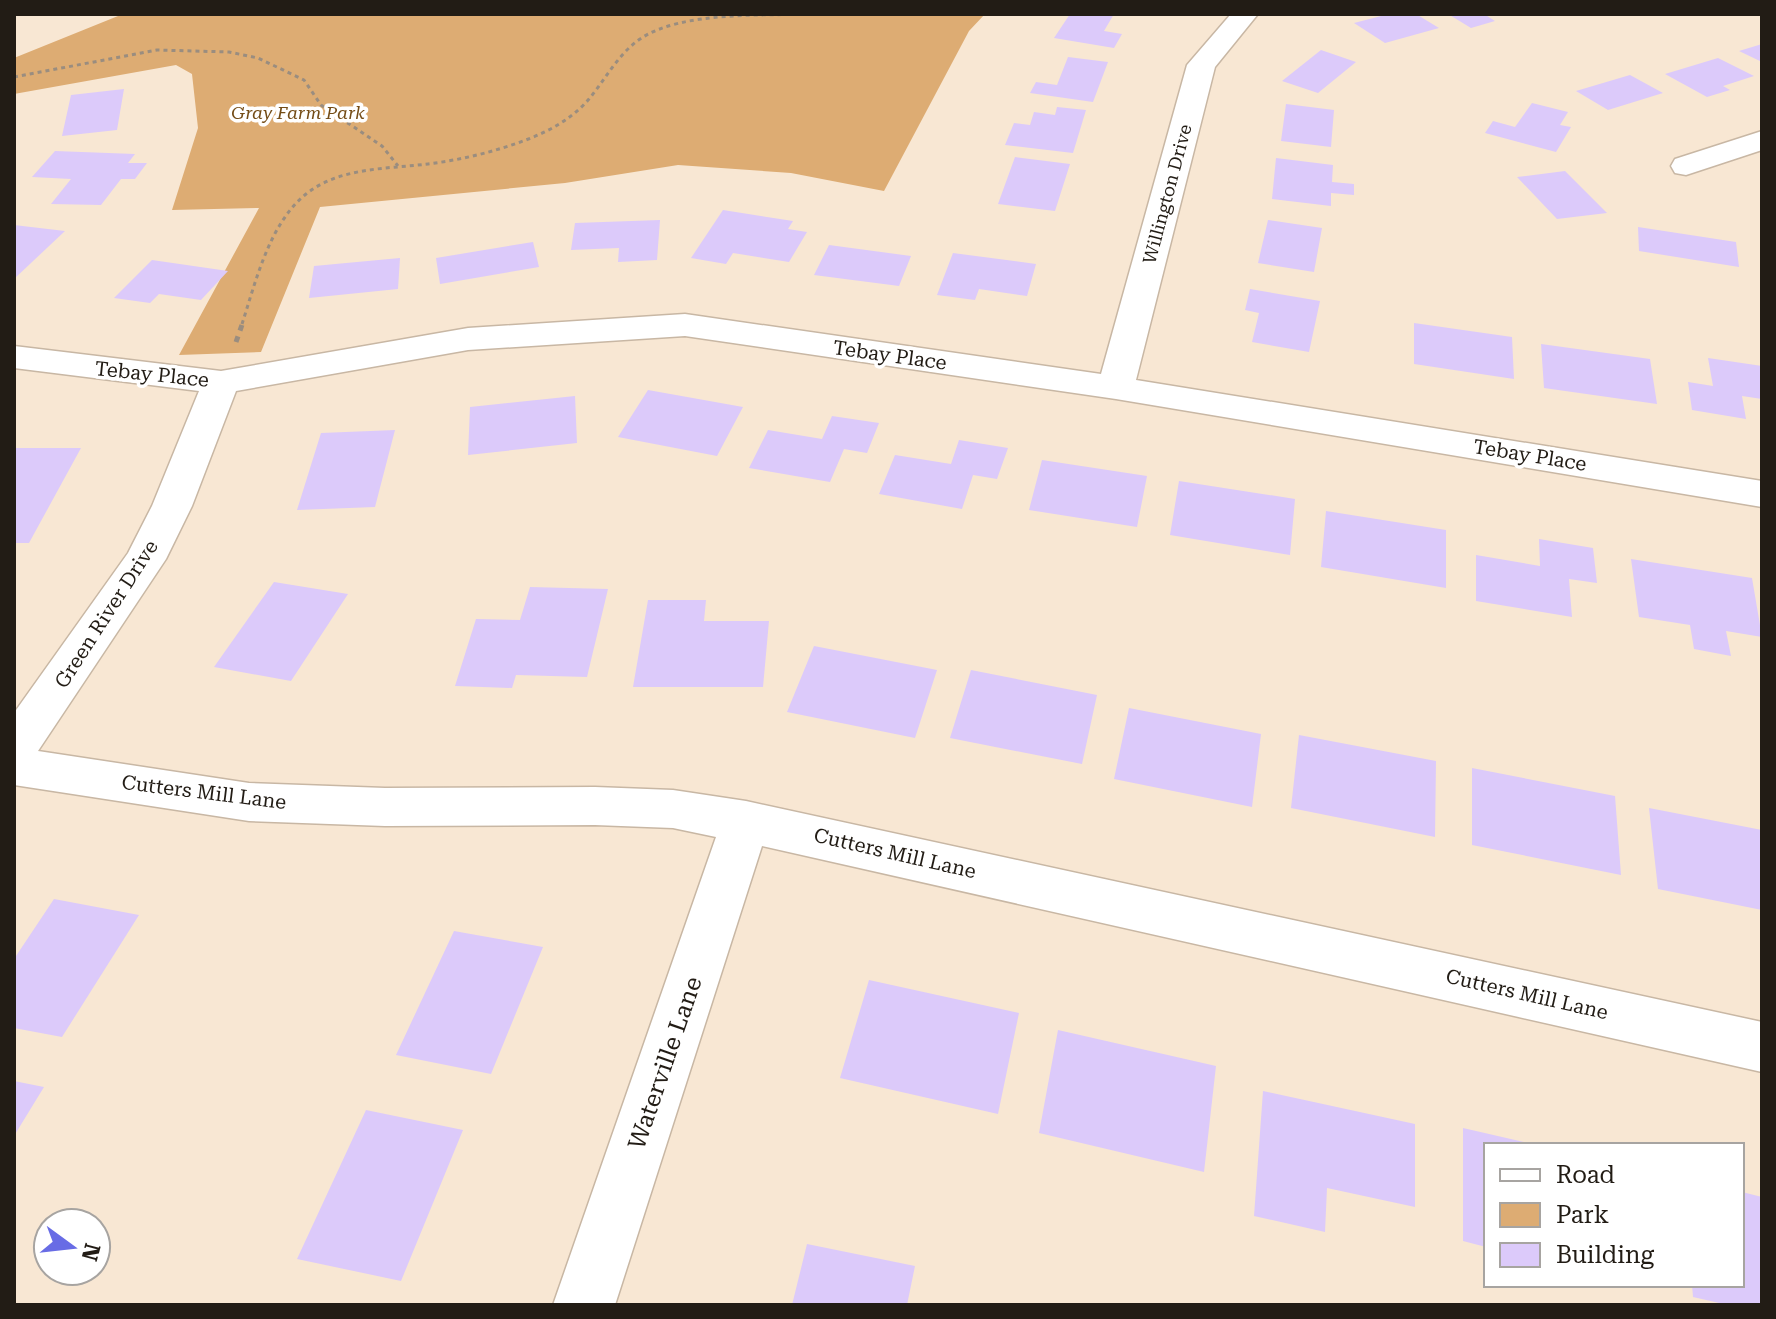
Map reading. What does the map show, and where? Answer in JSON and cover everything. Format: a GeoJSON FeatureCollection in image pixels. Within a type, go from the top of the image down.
{"type":"FeatureCollection","features":[{"type":"Feature","properties":{"kind":"street","name":"Willington Drive"},"geometry":{"type":"LineString","coordinates":[[1116,388],[1201,65],[1245,14]]}},
{"type":"Feature","properties":{"kind":"street"},"geometry":{"type":"LineString","coordinates":[[1686,166],[1762,140]]}},
{"type":"Feature","properties":{"kind":"street","name":"Tebay Place"},"geometry":{"type":"LineString","coordinates":[[14,357],[221,382],[468,339],[685,325],[1116,388],[1762,494]]}},
{"type":"Feature","properties":{"kind":"street","name":"Green River Drive"},"geometry":{"type":"LineString","coordinates":[[14,749],[145,559],[172,506],[221,382]]}},
{"type":"Feature","properties":{"kind":"street","name":"Cutters Mill Lane"},"geometry":{"type":"LineString","coordinates":[[14,766],[249,802],[385,807],[595,806],[673,809],[746,821],[1762,1047]]}},
{"type":"Feature","properties":{"kind":"street","name":"Waterville Lane"},"geometry":{"type":"LineString","coordinates":[[584,1305],[746,821]]}},
{"type":"Feature","properties":{"kind":"path"},"geometry":{"type":"LineString","coordinates":[[221,382],[278,233],[293,207],[325,182],[361,171],[444,162],[504,147],[551,128],[572,116],[639,39],[661,29],[690,23],[819,14]]}},
{"type":"Feature","properties":{"kind":"path"},"geometry":{"type":"LineString","coordinates":[[14,77],[157,50],[229,52],[258,58],[304,80],[321,105],[382,146],[398,166]]}},
{"type":"Feature","properties":{"kind":"green space","name":"Gray Farm Park"},"geometry":{"type":"Polygon","coordinates":[[[123,14],[985,14],[969,31],[884,191],[791,173],[678,165],[565,183],[320,207],[261,352],[179,355],[259,208],[172,210],[198,128],[192,74],[176,65],[14,94],[14,58],[123,14]]]}},
{"type":"Feature","properties":{"kind":"building"},"geometry":{"type":"Polygon","coordinates":[[[1070,14],[1114,14],[1104,31],[1122,34],[1114,48],[1054,38],[1070,14]]]}},
{"type":"Feature","properties":{"kind":"building"},"geometry":{"type":"Polygon","coordinates":[[[1389,14],[1416,14],[1439,28],[1385,43],[1354,23],[1389,14]]]}},
{"type":"Feature","properties":{"kind":"building"},"geometry":{"type":"Polygon","coordinates":[[[1448,14],[1484,14],[1495,21],[1471,28],[1448,14]]]}},
{"type":"Feature","properties":{"kind":"building"},"geometry":{"type":"Polygon","coordinates":[[[1762,44],[1762,62],[1739,51],[1762,44]]]}},
{"type":"Feature","properties":{"kind":"building"},"geometry":{"type":"Polygon","coordinates":[[[1321,50],[1356,62],[1318,93],[1282,81],[1321,50]]]}},
{"type":"Feature","properties":{"kind":"building"},"geometry":{"type":"Polygon","coordinates":[[[1068,57],[1108,62],[1093,102],[1030,93],[1036,82],[1057,85],[1068,57]]]}},
{"type":"Feature","properties":{"kind":"building"},"geometry":{"type":"Polygon","coordinates":[[[1718,58],[1754,76],[1723,86],[1730,90],[1707,97],[1665,74],[1718,58]]]}},
{"type":"Feature","properties":{"kind":"building"},"geometry":{"type":"Polygon","coordinates":[[[1630,75],[1663,93],[1608,110],[1576,91],[1630,75]]]}},
{"type":"Feature","properties":{"kind":"building"},"geometry":{"type":"Polygon","coordinates":[[[124,89],[117,130],[62,136],[71,95],[124,89]]]}},
{"type":"Feature","properties":{"kind":"building"},"geometry":{"type":"Polygon","coordinates":[[[1532,103],[1568,112],[1560,125],[1571,127],[1556,152],[1485,133],[1493,121],[1515,127],[1532,103]]]}},
{"type":"Feature","properties":{"kind":"building"},"geometry":{"type":"Polygon","coordinates":[[[1286,104],[1334,110],[1331,147],[1281,141],[1286,104]]]}},
{"type":"Feature","properties":{"kind":"building"},"geometry":{"type":"Polygon","coordinates":[[[1057,107],[1086,110],[1073,153],[1005,145],[1014,123],[1030,125],[1034,112],[1055,115],[1057,107]]]}},
{"type":"Feature","properties":{"kind":"building"},"geometry":{"type":"Polygon","coordinates":[[[55,151],[135,154],[128,163],[147,163],[135,179],[121,179],[101,205],[51,204],[71,179],[32,177],[55,151]]]}},
{"type":"Feature","properties":{"kind":"building"},"geometry":{"type":"Polygon","coordinates":[[[1015,157],[1070,164],[1055,211],[998,204],[1015,157]]]}},
{"type":"Feature","properties":{"kind":"building"},"geometry":{"type":"Polygon","coordinates":[[[1276,158],[1333,165],[1332,182],[1354,184],[1354,195],[1331,193],[1331,206],[1272,199],[1276,158]]]}},
{"type":"Feature","properties":{"kind":"building"},"geometry":{"type":"Polygon","coordinates":[[[1565,171],[1607,213],[1557,219],[1517,177],[1565,171]]]}},
{"type":"Feature","properties":{"kind":"building"},"geometry":{"type":"Polygon","coordinates":[[[723,210],[793,221],[788,229],[807,232],[789,262],[733,253],[726,264],[691,258],[723,210]]]}},
{"type":"Feature","properties":{"kind":"building"},"geometry":{"type":"Polygon","coordinates":[[[660,220],[657,260],[618,262],[619,248],[571,250],[575,223],[660,220]]]}},
{"type":"Feature","properties":{"kind":"building"},"geometry":{"type":"Polygon","coordinates":[[[1268,220],[1322,228],[1314,272],[1258,263],[1268,220]]]}},
{"type":"Feature","properties":{"kind":"building"},"geometry":{"type":"Polygon","coordinates":[[[14,225],[65,231],[14,279],[14,225]]]}},
{"type":"Feature","properties":{"kind":"building"},"geometry":{"type":"Polygon","coordinates":[[[1638,227],[1736,242],[1739,267],[1639,251],[1638,227]]]}},
{"type":"Feature","properties":{"kind":"building"},"geometry":{"type":"Polygon","coordinates":[[[533,242],[539,267],[440,284],[436,258],[533,242]]]}},
{"type":"Feature","properties":{"kind":"building"},"geometry":{"type":"Polygon","coordinates":[[[829,245],[911,256],[899,286],[814,275],[829,245]]]}},
{"type":"Feature","properties":{"kind":"building"},"geometry":{"type":"Polygon","coordinates":[[[953,253],[1036,264],[1027,296],[979,289],[975,300],[937,295],[953,253]]]}},
{"type":"Feature","properties":{"kind":"building"},"geometry":{"type":"Polygon","coordinates":[[[400,258],[398,289],[309,298],[314,266],[400,258]]]}},
{"type":"Feature","properties":{"kind":"building"},"geometry":{"type":"Polygon","coordinates":[[[152,260],[228,271],[201,300],[159,294],[150,303],[114,298],[152,260]]]}},
{"type":"Feature","properties":{"kind":"building"},"geometry":{"type":"Polygon","coordinates":[[[1250,289],[1320,301],[1309,352],[1252,342],[1259,313],[1245,310],[1250,289]]]}},
{"type":"Feature","properties":{"kind":"building"},"geometry":{"type":"Polygon","coordinates":[[[1414,323],[1512,337],[1514,379],[1414,364],[1414,323]]]}},
{"type":"Feature","properties":{"kind":"building"},"geometry":{"type":"Polygon","coordinates":[[[1541,344],[1650,359],[1657,404],[1544,388],[1541,344]]]}},
{"type":"Feature","properties":{"kind":"building"},"geometry":{"type":"Polygon","coordinates":[[[1708,358],[1762,366],[1762,399],[1742,396],[1746,419],[1692,410],[1688,382],[1713,386],[1708,358]]]}},
{"type":"Feature","properties":{"kind":"building"},"geometry":{"type":"Polygon","coordinates":[[[648,390],[743,407],[717,456],[618,437],[648,390]]]}},
{"type":"Feature","properties":{"kind":"building"},"geometry":{"type":"Polygon","coordinates":[[[575,396],[577,443],[468,455],[470,407],[575,396]]]}},
{"type":"Feature","properties":{"kind":"building"},"geometry":{"type":"Polygon","coordinates":[[[832,416],[879,423],[867,453],[844,449],[830,482],[749,468],[768,430],[822,439],[832,416]]]}},
{"type":"Feature","properties":{"kind":"building"},"geometry":{"type":"Polygon","coordinates":[[[395,430],[375,507],[297,510],[321,433],[395,430]]]}},
{"type":"Feature","properties":{"kind":"building"},"geometry":{"type":"Polygon","coordinates":[[[959,440],[1008,448],[997,479],[973,475],[962,509],[879,494],[895,455],[951,464],[959,440]]]}},
{"type":"Feature","properties":{"kind":"building"},"geometry":{"type":"Polygon","coordinates":[[[14,448],[81,448],[29,543],[14,543],[14,448]]]}},
{"type":"Feature","properties":{"kind":"building"},"geometry":{"type":"Polygon","coordinates":[[[1042,460],[1147,476],[1137,527],[1029,510],[1042,460]]]}},
{"type":"Feature","properties":{"kind":"building"},"geometry":{"type":"Polygon","coordinates":[[[1179,481],[1295,499],[1290,555],[1170,535],[1179,481]]]}},
{"type":"Feature","properties":{"kind":"building"},"geometry":{"type":"Polygon","coordinates":[[[1326,511],[1446,530],[1446,588],[1321,567],[1326,511]]]}},
{"type":"Feature","properties":{"kind":"building"},"geometry":{"type":"Polygon","coordinates":[[[1539,539],[1593,548],[1597,583],[1569,579],[1572,617],[1476,601],[1476,555],[1540,566],[1539,539]]]}},
{"type":"Feature","properties":{"kind":"building"},"geometry":{"type":"Polygon","coordinates":[[[1631,559],[1752,578],[1762,637],[1726,631],[1731,656],[1694,649],[1690,625],[1639,617],[1631,559]]]}},
{"type":"Feature","properties":{"kind":"building"},"geometry":{"type":"Polygon","coordinates":[[[274,582],[348,594],[291,681],[214,667],[274,582]]]}},
{"type":"Feature","properties":{"kind":"building"},"geometry":{"type":"Polygon","coordinates":[[[530,587],[608,589],[587,677],[516,675],[512,688],[455,686],[476,619],[520,620],[530,587]]]}},
{"type":"Feature","properties":{"kind":"building"},"geometry":{"type":"Polygon","coordinates":[[[648,600],[706,600],[704,621],[769,621],[763,687],[633,687],[648,600]]]}},
{"type":"Feature","properties":{"kind":"building"},"geometry":{"type":"Polygon","coordinates":[[[814,646],[937,670],[915,738],[787,712],[814,646]]]}},
{"type":"Feature","properties":{"kind":"building"},"geometry":{"type":"Polygon","coordinates":[[[971,670],[1097,695],[1082,764],[950,738],[971,670]]]}},
{"type":"Feature","properties":{"kind":"building"},"geometry":{"type":"Polygon","coordinates":[[[1129,708],[1261,734],[1252,807],[1114,779],[1129,708]]]}},
{"type":"Feature","properties":{"kind":"building"},"geometry":{"type":"Polygon","coordinates":[[[1299,735],[1436,761],[1435,837],[1291,808],[1299,735]]]}},
{"type":"Feature","properties":{"kind":"building"},"geometry":{"type":"Polygon","coordinates":[[[1472,768],[1615,796],[1621,875],[1472,845],[1472,768]]]}},
{"type":"Feature","properties":{"kind":"building"},"geometry":{"type":"Polygon","coordinates":[[[1649,808],[1762,830],[1762,910],[1658,889],[1649,808]]]}},
{"type":"Feature","properties":{"kind":"building"},"geometry":{"type":"Polygon","coordinates":[[[54,899],[139,915],[62,1037],[14,1028],[14,959],[54,899]]]}},
{"type":"Feature","properties":{"kind":"building"},"geometry":{"type":"Polygon","coordinates":[[[454,931],[543,947],[491,1074],[396,1055],[454,931]]]}},
{"type":"Feature","properties":{"kind":"building"},"geometry":{"type":"Polygon","coordinates":[[[869,980],[1019,1013],[998,1114],[840,1078],[869,980]]]}},
{"type":"Feature","properties":{"kind":"building"},"geometry":{"type":"Polygon","coordinates":[[[1058,1030],[1216,1066],[1204,1172],[1039,1133],[1058,1030]]]}},
{"type":"Feature","properties":{"kind":"building"},"geometry":{"type":"Polygon","coordinates":[[[14,1081],[44,1087],[14,1136],[14,1081]]]}},
{"type":"Feature","properties":{"kind":"building"},"geometry":{"type":"Polygon","coordinates":[[[1263,1091],[1415,1124],[1415,1207],[1327,1188],[1325,1232],[1254,1216],[1263,1091]]]}},
{"type":"Feature","properties":{"kind":"building"},"geometry":{"type":"Polygon","coordinates":[[[366,1110],[463,1130],[401,1281],[297,1259],[366,1110]]]}},
{"type":"Feature","properties":{"kind":"building"},"geometry":{"type":"Polygon","coordinates":[[[1463,1128],[1528,1143],[1484,1143],[1484,1246],[1463,1241],[1463,1128]]]}},
{"type":"Feature","properties":{"kind":"building"},"geometry":{"type":"Polygon","coordinates":[[[1744,1192],[1762,1197],[1762,1305],[1728,1305],[1693,1297],[1692,1287],[1744,1287],[1744,1192]]]}},
{"type":"Feature","properties":{"kind":"building"},"geometry":{"type":"Polygon","coordinates":[[[807,1244],[915,1266],[907,1305],[792,1305],[807,1244]]]}}]}
